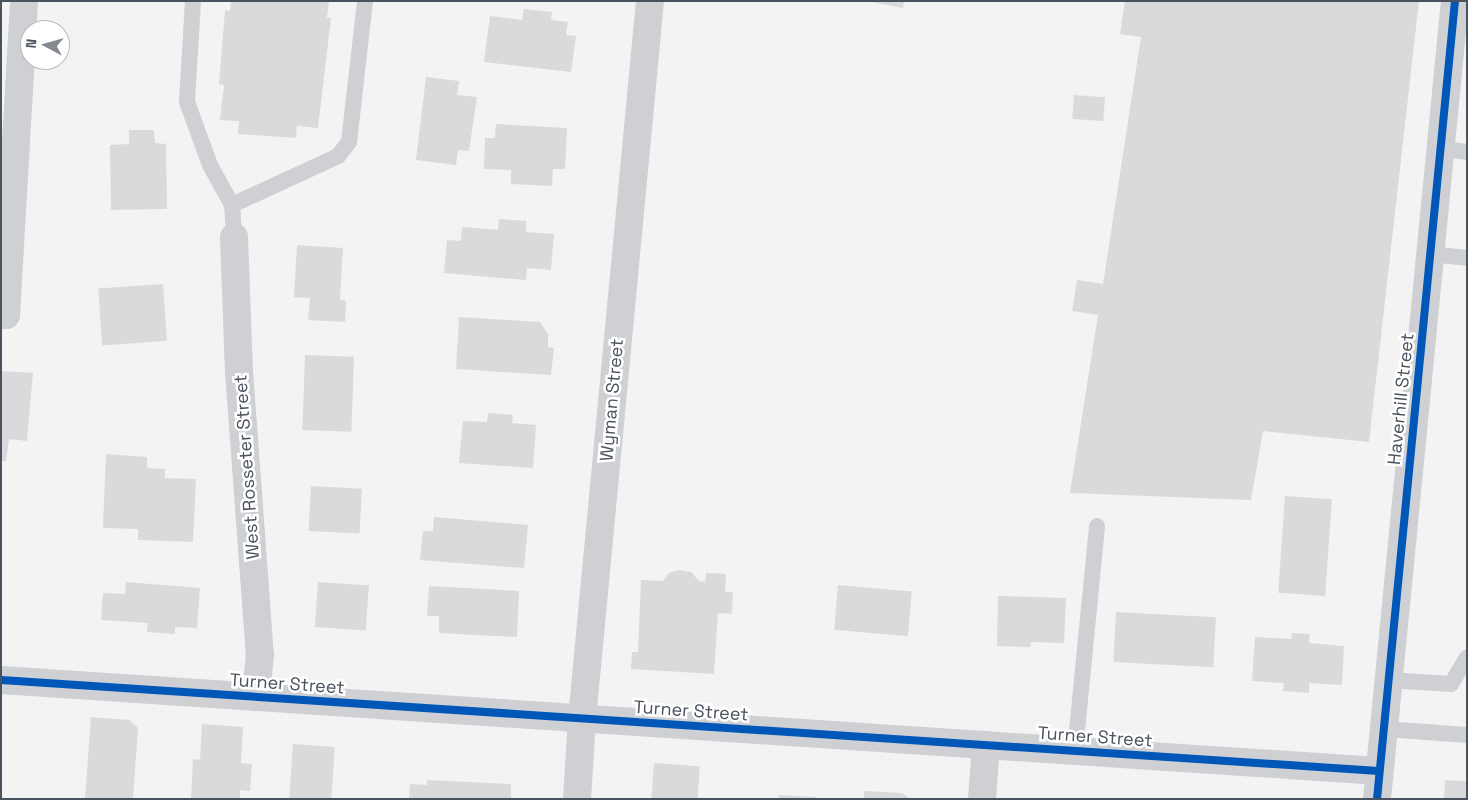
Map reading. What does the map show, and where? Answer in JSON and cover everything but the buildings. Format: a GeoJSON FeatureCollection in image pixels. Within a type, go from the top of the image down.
{"type":"FeatureCollection","features":[{"type":"Feature","properties":{"kind":"street"},"geometry":{"type":"LineString","coordinates":[[1,315],[6,316],[24,1]]}},
{"type":"Feature","properties":{"kind":"street","name":"Wyman Street"},"geometry":{"type":"LineString","coordinates":[[577,799],[582,718],[650,1]]}},
{"type":"Feature","properties":{"kind":"street","name":"Haverhill Street"},"geometry":{"type":"LineString","coordinates":[[1377,799],[1430,254],[1454,151],[1455,1]]}},
{"type":"Feature","properties":{"kind":"street","name":"West Rosseter Street"},"geometry":{"type":"LineString","coordinates":[[234,237],[239,371],[260,654],[256,697]]}},
{"type":"Feature","properties":{"kind":"street","name":"Turner Street"},"geometry":{"type":"LineString","coordinates":[[1,680],[1379,771]]}},
{"type":"Feature","properties":{"kind":"street"},"geometry":{"type":"LineString","coordinates":[[982,799],[986,745]]}},
{"type":"Feature","properties":{"kind":"lane"},"geometry":{"type":"LineString","coordinates":[[192,1],[187,102],[210,166],[232,205],[234,237]]}},
{"type":"Feature","properties":{"kind":"lane"},"geometry":{"type":"LineString","coordinates":[[232,205],[338,156],[348,142],[365,1]]}},
{"type":"Feature","properties":{"kind":"lane"},"geometry":{"type":"LineString","coordinates":[[1430,254],[1467,258]]}},
{"type":"Feature","properties":{"kind":"lane"},"geometry":{"type":"LineString","coordinates":[[1076,751],[1097,526]]}},
{"type":"Feature","properties":{"kind":"lane"},"geometry":{"type":"LineString","coordinates":[[1388,680],[1451,684],[1467,657]]}},
{"type":"Feature","properties":{"kind":"lane"},"geometry":{"type":"LineString","coordinates":[[1384,729],[1467,736]]}},
{"type":"Feature","properties":{"kind":"cycle path"},"geometry":{"type":"LineString","coordinates":[[1377,799],[1455,1]]}},
{"type":"Feature","properties":{"kind":"cycle path"},"geometry":{"type":"LineString","coordinates":[[1,680],[1379,771]]}}]}
